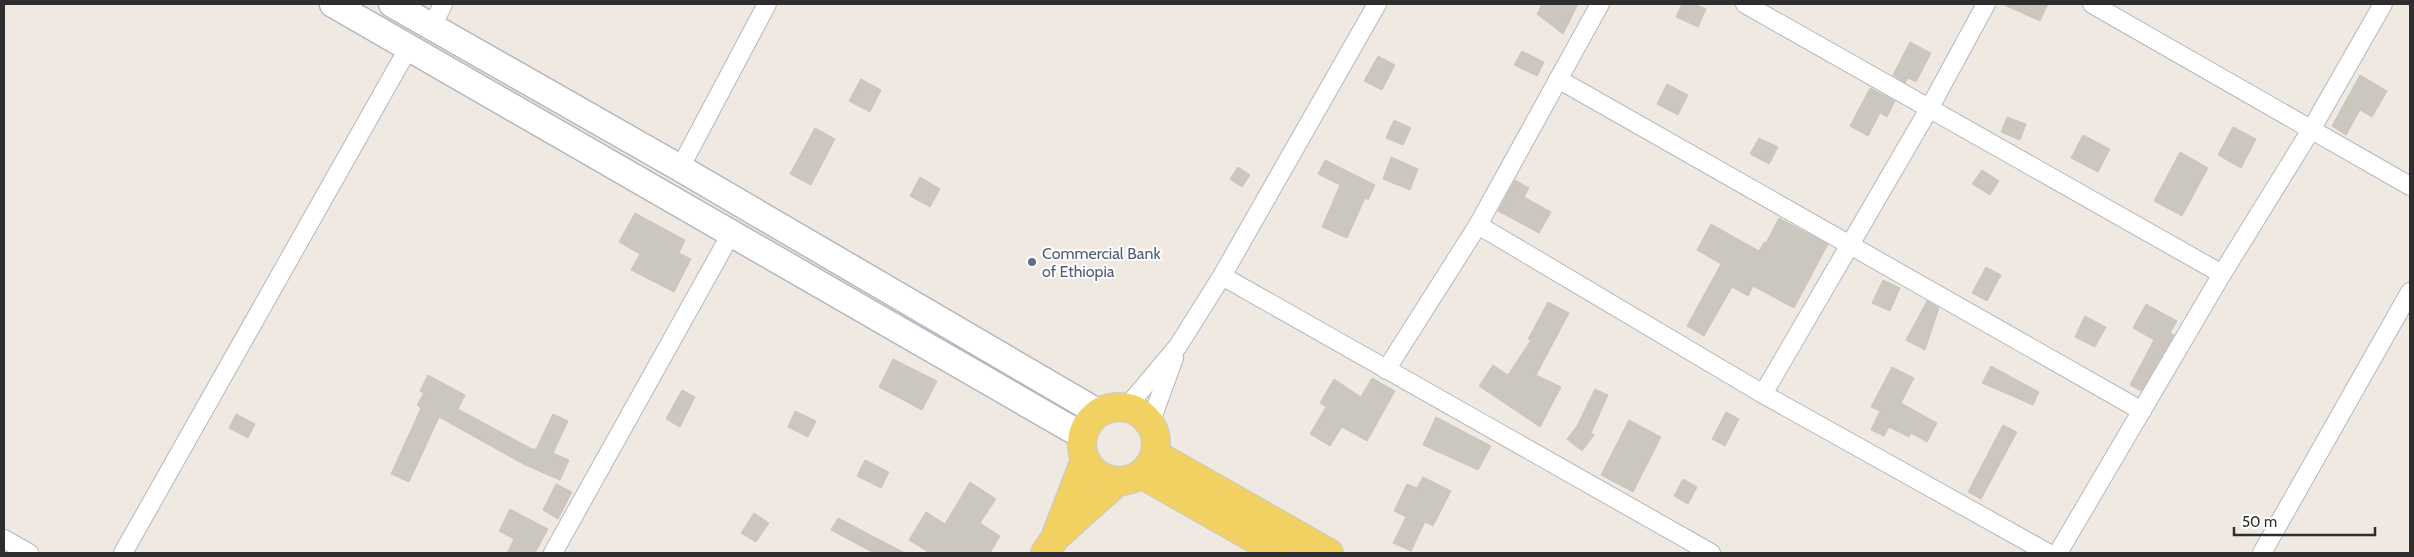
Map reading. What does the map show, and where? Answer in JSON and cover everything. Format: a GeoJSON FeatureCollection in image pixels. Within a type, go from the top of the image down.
{"type":"FeatureCollection","features":[{"type":"Feature","properties":{"kind":"main road"},"geometry":{"type":"LineString","coordinates":[[333,4],[732,232],[1084,448],[1095,473],[1110,480],[1138,470],[1329,553]]}},
{"type":"Feature","properties":{"kind":"main road"},"geometry":{"type":"LineString","coordinates":[[392,4],[680,168],[1099,413]]}},
{"type":"Feature","properties":{"kind":"main road"},"geometry":{"type":"LineString","coordinates":[[1112,408],[1126,408],[1144,416],[1155,434],[1138,470],[1050,546],[1084,448],[1086,427],[1099,413],[1112,408]]}},
{"type":"Feature","properties":{"kind":"main road"},"geometry":{"type":"LineString","coordinates":[[1138,470],[1280,553]]}},
{"type":"Feature","properties":{"kind":"street"},"geometry":{"type":"LineString","coordinates":[[432,27],[443,4]]}},
{"type":"Feature","properties":{"kind":"street"},"geometry":{"type":"LineString","coordinates":[[680,168],[767,4]]}},
{"type":"Feature","properties":{"kind":"street"},"geometry":{"type":"LineString","coordinates":[[1126,408],[1178,346],[1222,276],[1377,4]]}},
{"type":"Feature","properties":{"kind":"street"},"geometry":{"type":"LineString","coordinates":[[1386,370],[1478,225],[1600,4]]}},
{"type":"Feature","properties":{"kind":"street"},"geometry":{"type":"LineString","coordinates":[[1745,4],[2222,274]]}},
{"type":"Feature","properties":{"kind":"street"},"geometry":{"type":"LineString","coordinates":[[1763,394],[1929,109],[1986,4]]}},
{"type":"Feature","properties":{"kind":"street"},"geometry":{"type":"LineString","coordinates":[[2092,4],[2410,186]]}},
{"type":"Feature","properties":{"kind":"street"},"geometry":{"type":"LineString","coordinates":[[2058,553],[2383,4]]}},
{"type":"Feature","properties":{"kind":"street"},"geometry":{"type":"LineString","coordinates":[[123,553],[409,47]]}},
{"type":"Feature","properties":{"kind":"street"},"geometry":{"type":"LineString","coordinates":[[1558,79],[2142,411]]}},
{"type":"Feature","properties":{"kind":"street"},"geometry":{"type":"LineString","coordinates":[[1478,225],[1763,394],[2048,553]]}},
{"type":"Feature","properties":{"kind":"street"},"geometry":{"type":"LineString","coordinates":[[553,553],[732,232]]}},
{"type":"Feature","properties":{"kind":"street"},"geometry":{"type":"LineString","coordinates":[[1222,276],[1711,553]]}},
{"type":"Feature","properties":{"kind":"street"},"geometry":{"type":"LineString","coordinates":[[2262,553],[2410,292]]}},
{"type":"Feature","properties":{"kind":"street"},"geometry":{"type":"LineString","coordinates":[[1150,424],[1178,346]]}},
{"type":"Feature","properties":{"kind":"street"},"geometry":{"type":"LineString","coordinates":[[4,538],[29,553]]}},
{"type":"Feature","properties":{"kind":"building"},"geometry":{"type":"Polygon","coordinates":[[[1542,4],[1578,4],[1563,34],[1537,14],[1542,4]]]}},
{"type":"Feature","properties":{"kind":"building"},"geometry":{"type":"Polygon","coordinates":[[[1682,4],[1694,4],[1706,9],[1698,27],[1676,17],[1682,4]]]}},
{"type":"Feature","properties":{"kind":"building"},"geometry":{"type":"Polygon","coordinates":[[[2002,4],[2048,4],[2040,21],[2002,4]]]}},
{"type":"Feature","properties":{"kind":"building"},"geometry":{"type":"Polygon","coordinates":[[[1910,42],[1931,53],[1916,82],[1908,78],[1905,83],[1893,75],[1910,42]]]}},
{"type":"Feature","properties":{"kind":"building"},"geometry":{"type":"Polygon","coordinates":[[[1522,51],[1544,62],[1537,76],[1514,65],[1522,51]]]}},
{"type":"Feature","properties":{"kind":"building"},"geometry":{"type":"Polygon","coordinates":[[[1378,56],[1395,65],[1382,90],[1364,81],[1378,56]]]}},
{"type":"Feature","properties":{"kind":"building"},"geometry":{"type":"Polygon","coordinates":[[[2360,75],[2387,91],[2372,117],[2360,110],[2346,135],[2332,126],[2360,75]]]}},
{"type":"Feature","properties":{"kind":"building"},"geometry":{"type":"Polygon","coordinates":[[[861,79],[881,90],[870,112],[849,101],[861,79]]]}},
{"type":"Feature","properties":{"kind":"building"},"geometry":{"type":"Polygon","coordinates":[[[1667,84],[1688,95],[1678,115],[1657,104],[1667,84]]]}},
{"type":"Feature","properties":{"kind":"building"},"geometry":{"type":"Polygon","coordinates":[[[1870,88],[1895,101],[1887,117],[1880,113],[1868,136],[1850,126],[1870,88]]]}},
{"type":"Feature","properties":{"kind":"building"},"geometry":{"type":"Polygon","coordinates":[[[2007,117],[2026,124],[2020,140],[2001,132],[2007,117]]]}},
{"type":"Feature","properties":{"kind":"building"},"geometry":{"type":"Polygon","coordinates":[[[1394,120],[1411,128],[1403,145],[1386,138],[1394,120]]]}},
{"type":"Feature","properties":{"kind":"building"},"geometry":{"type":"Polygon","coordinates":[[[2233,127],[2256,139],[2241,168],[2218,155],[2233,127]]]}},
{"type":"Feature","properties":{"kind":"building"},"geometry":{"type":"Polygon","coordinates":[[[815,128],[835,139],[811,185],[790,174],[815,128]]]}},
{"type":"Feature","properties":{"kind":"building"},"geometry":{"type":"Polygon","coordinates":[[[2083,135],[2110,149],[2098,172],[2071,158],[2083,135]]]}},
{"type":"Feature","properties":{"kind":"building"},"geometry":{"type":"Polygon","coordinates":[[[1759,138],[1778,147],[1769,164],[1750,154],[1759,138]]]}},
{"type":"Feature","properties":{"kind":"building"},"geometry":{"type":"Polygon","coordinates":[[[2180,152],[2208,168],[2182,216],[2154,201],[2180,152]]]}},
{"type":"Feature","properties":{"kind":"building"},"geometry":{"type":"Polygon","coordinates":[[[1391,157],[1418,169],[1410,190],[1383,179],[1391,157]]]}},
{"type":"Feature","properties":{"kind":"building"},"geometry":{"type":"Polygon","coordinates":[[[1325,160],[1375,185],[1368,200],[1365,198],[1347,238],[1322,227],[1340,185],[1318,174],[1325,160]]]}},
{"type":"Feature","properties":{"kind":"building"},"geometry":{"type":"Polygon","coordinates":[[[1238,167],[1250,175],[1242,187],[1230,179],[1238,167]]]}},
{"type":"Feature","properties":{"kind":"building"},"geometry":{"type":"Polygon","coordinates":[[[1982,170],[1999,181],[1990,195],[1972,184],[1982,170]]]}},
{"type":"Feature","properties":{"kind":"building"},"geometry":{"type":"Polygon","coordinates":[[[920,177],[940,189],[930,207],[910,196],[920,177]]]}},
{"type":"Feature","properties":{"kind":"building"},"geometry":{"type":"Polygon","coordinates":[[[1515,180],[1529,188],[1524,197],[1551,212],[1539,233],[1498,211],[1515,180]]]}},
{"type":"Feature","properties":{"kind":"building"},"geometry":{"type":"Polygon","coordinates":[[[635,213],[685,240],[679,253],[691,259],[674,292],[631,270],[640,254],[619,242],[635,213]]]}},
{"type":"Feature","properties":{"kind":"building"},"geometry":{"type":"Polygon","coordinates":[[[1779,218],[1828,244],[1794,308],[1753,286],[1748,296],[1732,287],[1704,336],[1687,326],[1721,264],[1697,250],[1711,224],[1759,251],[1764,242],[1766,243],[1779,218]]]}},
{"type":"Feature","properties":{"kind":"building"},"geometry":{"type":"Polygon","coordinates":[[[1986,267],[2001,275],[1987,301],[1972,293],[1986,267]]]}},
{"type":"Feature","properties":{"kind":"building"},"geometry":{"type":"Polygon","coordinates":[[[1883,280],[1900,288],[1890,311],[1872,303],[1883,280]]]}},
{"type":"Feature","properties":{"kind":"building"},"geometry":{"type":"Polygon","coordinates":[[[1927,301],[1939,308],[1925,350],[1906,340],[1927,301]]]}},
{"type":"Feature","properties":{"kind":"building"},"geometry":{"type":"Polygon","coordinates":[[[1548,302],[1569,313],[1536,375],[1561,387],[1540,427],[1479,386],[1493,365],[1508,375],[1531,340],[1528,339],[1548,302]]]}},
{"type":"Feature","properties":{"kind":"building"},"geometry":{"type":"Polygon","coordinates":[[[2146,304],[2177,321],[2170,333],[2174,335],[2141,391],[2130,385],[2154,340],[2133,328],[2146,304]]]}},
{"type":"Feature","properties":{"kind":"building"},"geometry":{"type":"Polygon","coordinates":[[[2085,316],[2106,327],[2095,347],[2075,337],[2085,316]]]}},
{"type":"Feature","properties":{"kind":"building"},"geometry":{"type":"Polygon","coordinates":[[[893,359],[937,381],[922,410],[879,387],[893,359]]]}},
{"type":"Feature","properties":{"kind":"building"},"geometry":{"type":"Polygon","coordinates":[[[1991,366],[2039,392],[2033,405],[1982,383],[1991,366]]]}},
{"type":"Feature","properties":{"kind":"building"},"geometry":{"type":"Polygon","coordinates":[[[1892,367],[1914,378],[1901,403],[1937,423],[1927,442],[1911,433],[1909,437],[1889,427],[1884,436],[1871,430],[1880,411],[1871,407],[1892,367]]]}},
{"type":"Feature","properties":{"kind":"building"},"geometry":{"type":"Polygon","coordinates":[[[428,375],[465,395],[458,409],[532,449],[536,449],[553,414],[568,421],[553,453],[569,460],[560,480],[525,465],[439,417],[409,482],[391,474],[421,408],[417,405],[424,393],[420,391],[428,375]]]}},
{"type":"Feature","properties":{"kind":"building"},"geometry":{"type":"Polygon","coordinates":[[[1372,378],[1395,391],[1367,441],[1342,427],[1330,446],[1310,434],[1326,407],[1320,403],[1334,379],[1361,397],[1372,378]]]}},
{"type":"Feature","properties":{"kind":"building"},"geometry":{"type":"Polygon","coordinates":[[[1595,389],[1608,395],[1591,433],[1594,435],[1582,451],[1567,439],[1577,426],[1595,389]]]}},
{"type":"Feature","properties":{"kind":"building"},"geometry":{"type":"Polygon","coordinates":[[[682,390],[695,397],[680,427],[666,419],[682,390]]]}},
{"type":"Feature","properties":{"kind":"building"},"geometry":{"type":"Polygon","coordinates":[[[795,411],[816,421],[808,437],[788,427],[795,411]]]}},
{"type":"Feature","properties":{"kind":"building"},"geometry":{"type":"Polygon","coordinates":[[[1726,412],[1739,419],[1725,446],[1712,439],[1726,412]]]}},
{"type":"Feature","properties":{"kind":"building"},"geometry":{"type":"Polygon","coordinates":[[[236,414],[255,424],[248,438],[229,428],[236,414]]]}},
{"type":"Feature","properties":{"kind":"building"},"geometry":{"type":"Polygon","coordinates":[[[1436,417],[1491,446],[1478,470],[1423,445],[1436,417]]]}},
{"type":"Feature","properties":{"kind":"building"},"geometry":{"type":"Polygon","coordinates":[[[1629,420],[1661,437],[1633,492],[1601,475],[1629,420]]]}},
{"type":"Feature","properties":{"kind":"building"},"geometry":{"type":"Polygon","coordinates":[[[2003,425],[2017,432],[1981,499],[1968,492],[2003,425]]]}},
{"type":"Feature","properties":{"kind":"building"},"geometry":{"type":"Polygon","coordinates":[[[865,460],[889,472],[881,488],[857,476],[865,460]]]}},
{"type":"Feature","properties":{"kind":"building"},"geometry":{"type":"Polygon","coordinates":[[[1423,477],[1451,491],[1433,526],[1425,522],[1411,551],[1393,543],[1406,517],[1394,511],[1407,484],[1417,488],[1423,477]]]}},
{"type":"Feature","properties":{"kind":"building"},"geometry":{"type":"Polygon","coordinates":[[[1683,479],[1697,487],[1688,504],[1674,496],[1683,479]]]}},
{"type":"Feature","properties":{"kind":"building"},"geometry":{"type":"Polygon","coordinates":[[[970,482],[996,499],[980,523],[1000,536],[990,553],[930,553],[909,540],[926,512],[945,524],[970,482]]]}},
{"type":"Feature","properties":{"kind":"building"},"geometry":{"type":"Polygon","coordinates":[[[556,484],[572,492],[558,519],[543,510],[556,484]]]}},
{"type":"Feature","properties":{"kind":"building"},"geometry":{"type":"Polygon","coordinates":[[[510,509],[548,529],[535,553],[507,553],[514,539],[499,531],[510,509]]]}},
{"type":"Feature","properties":{"kind":"building"},"geometry":{"type":"Polygon","coordinates":[[[754,513],[769,523],[756,542],[741,533],[754,513]]]}},
{"type":"Feature","properties":{"kind":"building"},"geometry":{"type":"Polygon","coordinates":[[[838,518],[905,553],[874,553],[831,530],[838,518]]]}},
{"type":"Feature","properties":{"kind":"place","name":"Commercial Bank of Ethiopia"},"geometry":{"type":"Point","coordinates":[1032,262]}}]}
